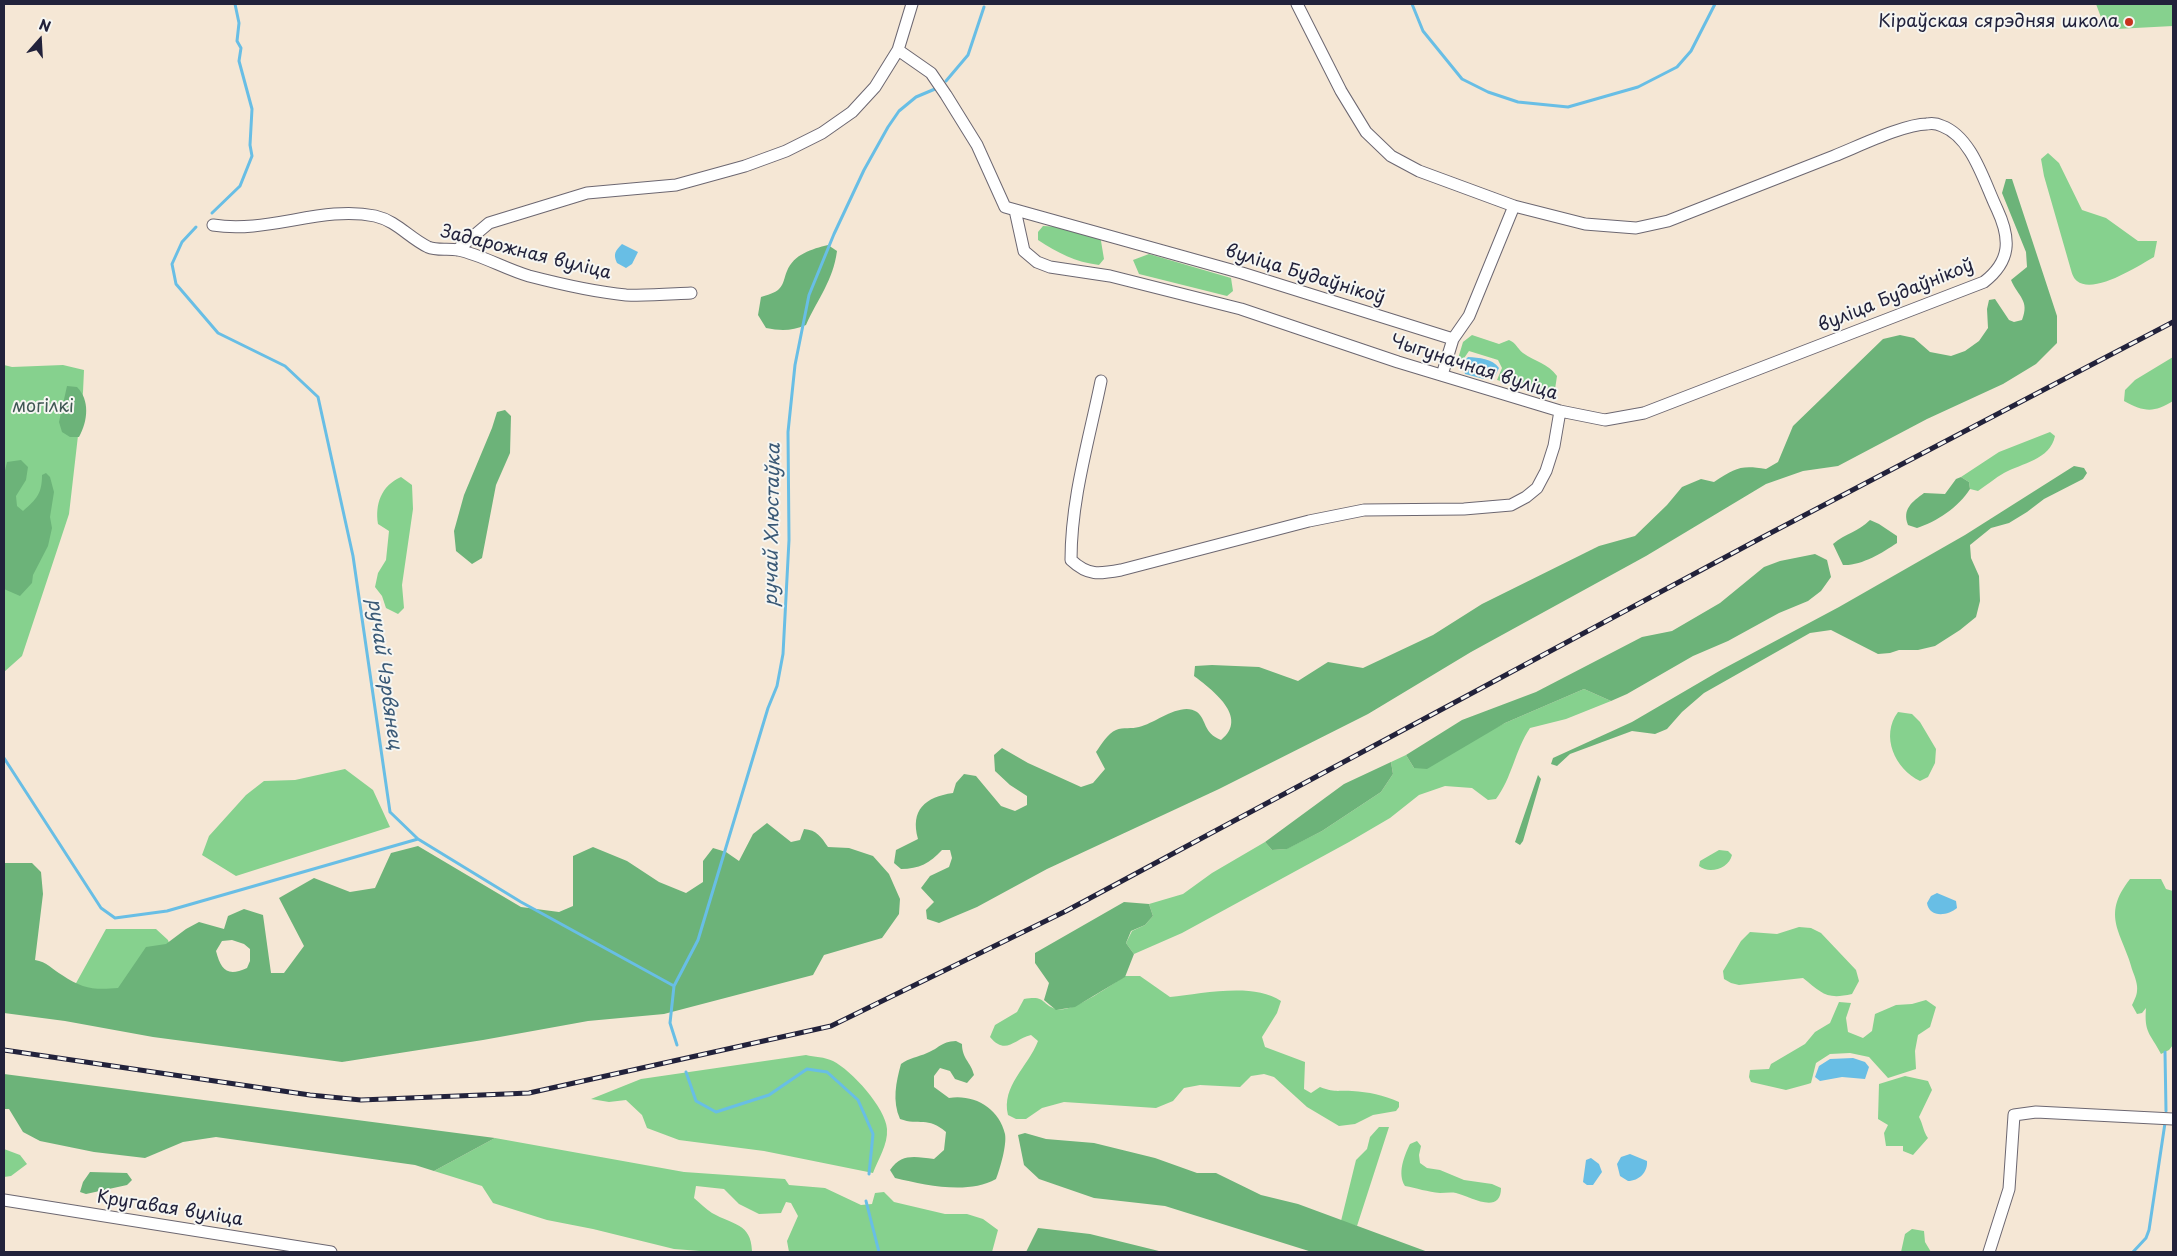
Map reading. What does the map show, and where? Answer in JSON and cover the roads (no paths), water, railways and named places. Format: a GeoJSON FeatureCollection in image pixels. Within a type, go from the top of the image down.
{"type":"FeatureCollection","features":[{"type":"Feature","properties":{"kind":"street"},"geometry":{"type":"LineString","coordinates":[[457,250],[489,223],[587,193],[676,185],[744,166],[786,151],[822,133],[852,112],[875,86],[898,50],[912,4]]}},
{"type":"Feature","properties":{"kind":"street","name":"вуліца Будаўнікоў"},"geometry":{"type":"LineString","coordinates":[[1297,4],[1341,91],[1366,132],[1392,156],[1419,171],[1514,206],[1585,224],[1636,228],[1668,221],[1905,128],[1927,124],[1941,125],[1966,142],[1998,212],[2006,238],[2007,254],[1995,274],[1984,282],[1644,413],[1605,420],[1560,412]]}},
{"type":"Feature","properties":{"kind":"street","name":"Чыгуначная вуліца"},"geometry":{"type":"LineString","coordinates":[[898,50],[931,73],[977,145],[1010,208],[1024,250],[1037,262],[1050,267],[1110,276],[1241,309],[1398,362],[1560,412],[1554,446],[1546,471],[1536,488],[1526,497],[1511,505],[1464,509],[1364,510],[1308,521],[1121,570],[1098,574],[1081,569],[1071,560],[1071,542],[1073,512],[1101,381]]}},
{"type":"Feature","properties":{"kind":"street"},"geometry":{"type":"LineString","coordinates":[[1442,375],[1453,339],[1469,316],[1514,206]]}},
{"type":"Feature","properties":{"kind":"street","name":"вуліца Будаўнікоў"},"geometry":{"type":"LineString","coordinates":[[1010,208],[1242,273],[1453,339]]}},
{"type":"Feature","properties":{"kind":"street","name":"Задарожная вуліца"},"geometry":{"type":"LineString","coordinates":[[213,226],[231,228],[268,226],[355,213],[378,217],[396,223],[428,246],[443,250],[457,250],[528,275],[573,286],[626,295],[691,293]]}},
{"type":"Feature","properties":{"kind":"street"},"geometry":{"type":"LineString","coordinates":[[1989,1252],[2009,1189],[2014,1115],[2036,1112],[2173,1118]]}},
{"type":"Feature","properties":{"kind":"street","name":"Кругавая вуліца"},"geometry":{"type":"LineString","coordinates":[[4,1200],[331,1252]]}},
{"type":"Feature","properties":{"kind":"water"},"geometry":{"type":"Polygon","coordinates":[[[622,244],[638,252],[632,264],[626,268],[617,263],[615,257],[616,251],[622,244]]]}},
{"type":"Feature","properties":{"kind":"water"},"geometry":{"type":"Polygon","coordinates":[[[1468,357],[1493,362],[1499,368],[1495,376],[1484,379],[1465,374],[1462,363],[1468,357]]]}},
{"type":"Feature","properties":{"kind":"water"},"geometry":{"type":"Polygon","coordinates":[[[1937,893],[1956,901],[1957,908],[1944,914],[1931,911],[1927,903],[1931,896],[1937,893]]]}},
{"type":"Feature","properties":{"kind":"water"},"geometry":{"type":"Polygon","coordinates":[[[1853,1058],[1865,1062],[1869,1067],[1865,1079],[1842,1077],[1820,1081],[1815,1077],[1819,1066],[1830,1059],[1853,1058]]]}},
{"type":"Feature","properties":{"kind":"water"},"geometry":{"type":"Polygon","coordinates":[[[1630,1154],[1647,1161],[1647,1165],[1639,1178],[1628,1181],[1620,1176],[1617,1164],[1621,1157],[1630,1154]]]}},
{"type":"Feature","properties":{"kind":"water"},"geometry":{"type":"Polygon","coordinates":[[[1591,1158],[1599,1164],[1602,1172],[1593,1185],[1587,1185],[1583,1182],[1586,1160],[1591,1158]]]}},
{"type":"Feature","properties":{"kind":"waterway","name":"ручай Чэрвянец"},"geometry":{"type":"LineString","coordinates":[[212,213],[240,186],[252,156],[250,145],[252,109],[239,61],[241,48],[237,41],[239,23],[235,4]]}},
{"type":"Feature","properties":{"kind":"waterway","name":"ручай Хлюстаўка"},"geometry":{"type":"LineString","coordinates":[[1412,4],[1423,31],[1462,79],[1488,92],[1518,102],[1568,107],[1638,87],[1677,67],[1691,51],[1715,4]]}},
{"type":"Feature","properties":{"kind":"waterway","name":"ручай Хлюстаўка"},"geometry":{"type":"LineString","coordinates":[[946,81],[968,55],[984,7]]}},
{"type":"Feature","properties":{"kind":"waterway","name":"ручай Хлюстаўка"},"geometry":{"type":"LineString","coordinates":[[674,986],[698,940],[768,708],[777,686],[783,654],[789,540],[788,432],[795,365],[809,295],[834,234],[864,170],[888,127],[899,111],[916,97],[935,89]]}},
{"type":"Feature","properties":{"kind":"waterway","name":"ручай Чэрвянец"},"geometry":{"type":"LineString","coordinates":[[196,227],[182,242],[172,264],[176,284],[218,333],[285,366],[318,397],[353,556],[390,812],[418,839],[521,902],[674,986],[670,1023],[677,1045]]}},
{"type":"Feature","properties":{"kind":"waterway"},"geometry":{"type":"LineString","coordinates":[[4,758],[101,908],[115,918],[167,911],[418,839]]}},
{"type":"Feature","properties":{"kind":"waterway"},"geometry":{"type":"LineString","coordinates":[[2165,1052],[2166,1111]]}},
{"type":"Feature","properties":{"kind":"waterway","name":"ручай Чэрвянец"},"geometry":{"type":"LineString","coordinates":[[686,1072],[696,1101],[716,1112],[769,1095],[807,1069],[827,1072],[858,1100],[873,1134],[869,1174]]}},
{"type":"Feature","properties":{"kind":"waterway"},"geometry":{"type":"LineString","coordinates":[[2133,1252],[2146,1238],[2149,1230],[2165,1123]]}},
{"type":"Feature","properties":{"kind":"waterway","name":"ручай Чэрвянец"},"geometry":{"type":"LineString","coordinates":[[866,1201],[879,1252]]}},
{"type":"Feature","properties":{"kind":"railway"},"geometry":{"type":"LineString","coordinates":[[4,1050],[310,1095],[361,1100],[529,1093],[831,1026],[1066,911],[1761,538],[2173,322]]}},
{"type":"Feature","properties":{"kind":"place","name":"Кіраўская сярэдняя школа"},"geometry":{"type":"Point","coordinates":[2129,22]}},
{"type":"Feature","properties":{"kind":"park label","name":"могілкі"},"geometry":{"type":"Point","coordinates":[43,407]}}]}
